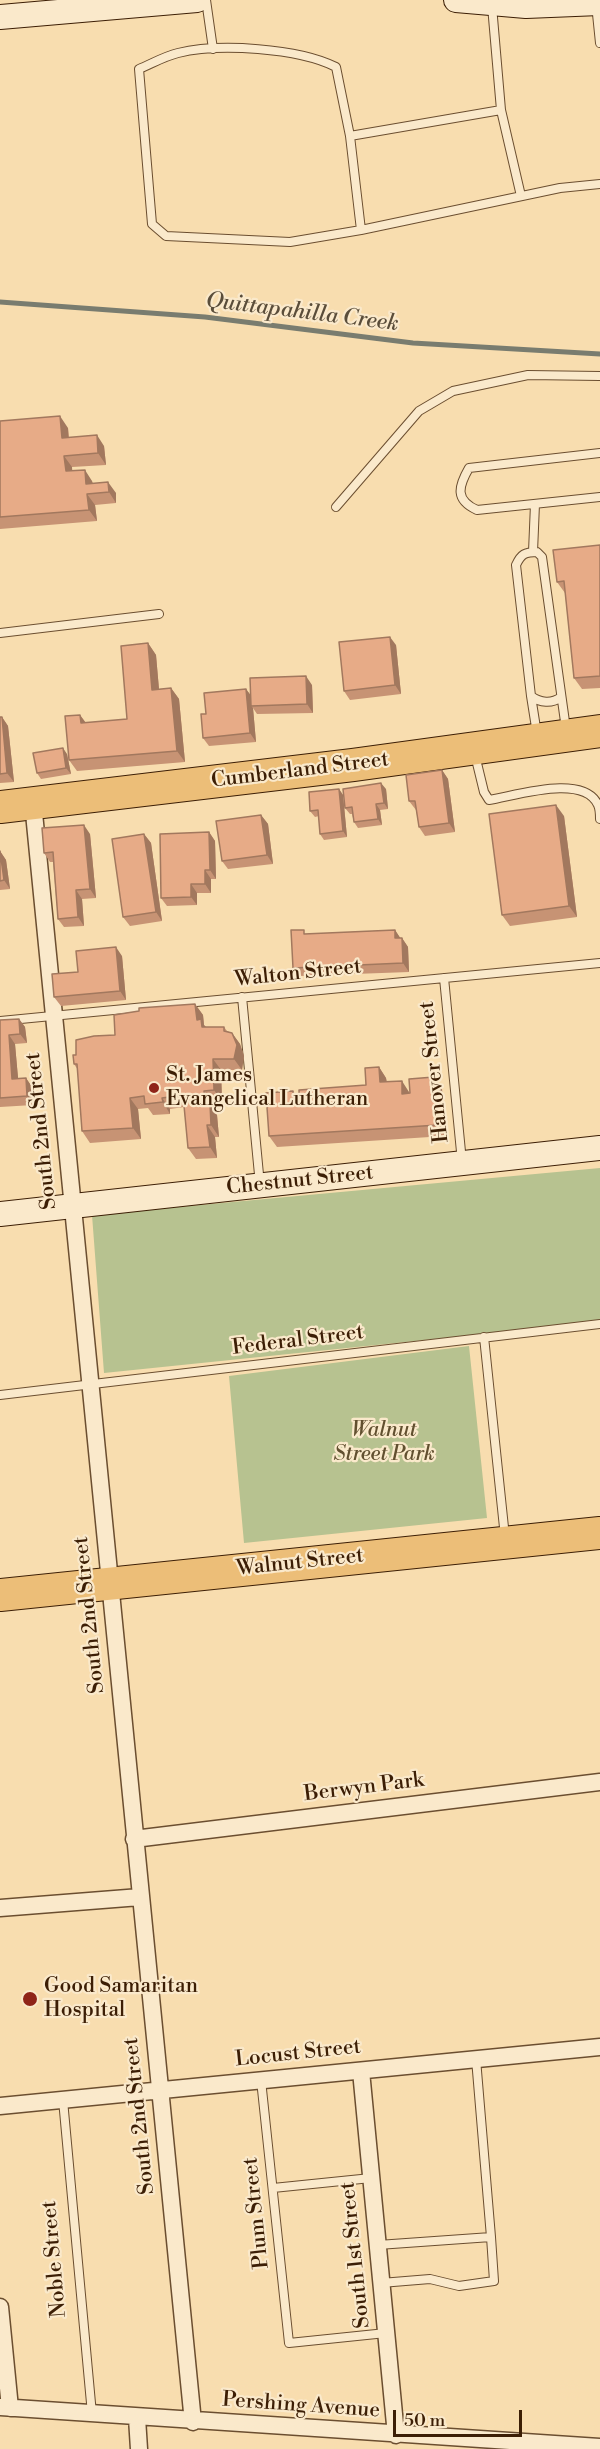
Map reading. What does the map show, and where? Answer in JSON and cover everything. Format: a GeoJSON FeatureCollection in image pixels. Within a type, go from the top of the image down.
{"type":"FeatureCollection","features":[{"type":"Feature","properties":{"kind":"highway","name":"Cumberland Street"},"geometry":{"type":"LineString","coordinates":[[0,807],[473,749],[600,731]]}},
{"type":"Feature","properties":{"kind":"highway","name":"Walnut Street"},"geometry":{"type":"LineString","coordinates":[[0,1595],[600,1533]]}},
{"type":"Feature","properties":{"kind":"street"},"geometry":{"type":"LineString","coordinates":[[0,17],[197,0]]}},
{"type":"Feature","properties":{"kind":"street"},"geometry":{"type":"LineString","coordinates":[[456,0],[526,6],[598,3]]}},
{"type":"Feature","properties":{"kind":"street","name":"South 2nd Street"},"geometry":{"type":"LineString","coordinates":[[33,803],[193,2422]]}},
{"type":"Feature","properties":{"kind":"street","name":"Chestnut Street"},"geometry":{"type":"LineString","coordinates":[[0,1214],[600,1148]]}},
{"type":"Feature","properties":{"kind":"street","name":"Berwyn Park"},"geometry":{"type":"LineString","coordinates":[[134,1839],[600,1782]]}},
{"type":"Feature","properties":{"kind":"street"},"geometry":{"type":"LineString","coordinates":[[0,1908],[140,1897]]}},
{"type":"Feature","properties":{"kind":"street","name":"Locust Street"},"geometry":{"type":"LineString","coordinates":[[0,2106],[600,2047]]}},
{"type":"Feature","properties":{"kind":"street","name":"South 1st Street"},"geometry":{"type":"LineString","coordinates":[[361,2071],[396,2435]]}},
{"type":"Feature","properties":{"kind":"street"},"geometry":{"type":"LineString","coordinates":[[0,2307],[5,2408]]}},
{"type":"Feature","properties":{"kind":"street","name":"Pershing Avenue"},"geometry":{"type":"LineString","coordinates":[[5,2408],[526,2446],[600,2447]]}},
{"type":"Feature","properties":{"kind":"street"},"geometry":{"type":"LineString","coordinates":[[137,2418],[139,2449]]}},
{"type":"Feature","properties":{"kind":"lane"},"geometry":{"type":"LineString","coordinates":[[206,0],[213,49]]}},
{"type":"Feature","properties":{"kind":"lane"},"geometry":{"type":"LineString","coordinates":[[598,3],[600,43]]}},
{"type":"Feature","properties":{"kind":"lane"},"geometry":{"type":"LineString","coordinates":[[491,4],[501,110],[521,196]]}},
{"type":"Feature","properties":{"kind":"lane"},"geometry":{"type":"LineString","coordinates":[[361,230],[350,135],[336,67],[320,59],[279,52],[226,48],[177,53],[139,69],[152,224],[166,236],[290,242],[361,230],[560,188],[600,184]]}},
{"type":"Feature","properties":{"kind":"lane"},"geometry":{"type":"LineString","coordinates":[[350,135],[501,110]]}},
{"type":"Feature","properties":{"kind":"lane"},"geometry":{"type":"LineString","coordinates":[[336,507],[419,411],[453,391],[528,375],[600,376]]}},
{"type":"Feature","properties":{"kind":"lane"},"geometry":{"type":"LineString","coordinates":[[600,453],[469,468],[461,482],[460,493],[466,506],[477,510],[600,497]]}},
{"type":"Feature","properties":{"kind":"lane"},"geometry":{"type":"LineString","coordinates":[[533,552],[535,504]]}},
{"type":"Feature","properties":{"kind":"lane"},"geometry":{"type":"LineString","coordinates":[[526,552],[537,552],[542,557],[561,697],[552,738],[531,696],[516,565],[520,556],[526,552]]}},
{"type":"Feature","properties":{"kind":"lane"},"geometry":{"type":"LineString","coordinates":[[0,633],[159,614]]}},
{"type":"Feature","properties":{"kind":"lane"},"geometry":{"type":"LineString","coordinates":[[531,696],[538,701],[547,702],[561,697]]}},
{"type":"Feature","properties":{"kind":"lane"},"geometry":{"type":"LineString","coordinates":[[473,749],[484,792],[489,800],[570,787],[589,794],[599,806],[600,819]]}},
{"type":"Feature","properties":{"kind":"lane","name":"Walton Street"},"geometry":{"type":"LineString","coordinates":[[0,1021],[600,963]]}},
{"type":"Feature","properties":{"kind":"lane","name":"Hanover Street"},"geometry":{"type":"LineString","coordinates":[[444,978],[462,1163]]}},
{"type":"Feature","properties":{"kind":"lane"},"geometry":{"type":"LineString","coordinates":[[242,998],[260,1185]]}},
{"type":"Feature","properties":{"kind":"lane","name":"Federal Street"},"geometry":{"type":"LineString","coordinates":[[0,1395],[600,1324]]}},
{"type":"Feature","properties":{"kind":"lane"},"geometry":{"type":"LineString","coordinates":[[484,1337],[505,1542]]}},
{"type":"Feature","properties":{"kind":"lane"},"geometry":{"type":"LineString","coordinates":[[381,2283],[430,2279],[459,2286],[494,2281],[476,2059]]}},
{"type":"Feature","properties":{"kind":"lane","name":"Plum Street"},"geometry":{"type":"LineString","coordinates":[[261,2080],[289,2343],[386,2333]]}},
{"type":"Feature","properties":{"kind":"lane","name":"Noble Street"},"geometry":{"type":"LineString","coordinates":[[63,2100],[92,2415]]}},
{"type":"Feature","properties":{"kind":"lane"},"geometry":{"type":"LineString","coordinates":[[273,2188],[371,2178]]}},
{"type":"Feature","properties":{"kind":"lane"},"geometry":{"type":"LineString","coordinates":[[378,2245],[491,2237]]}},
{"type":"Feature","properties":{"kind":"green space"},"geometry":{"type":"Polygon","coordinates":[[[600,1168],[600,1322],[104,1373],[92,1215],[600,1168]]]}},
{"type":"Feature","properties":{"kind":"green space","name":"Walnut Street Park"},"geometry":{"type":"Polygon","coordinates":[[[469,1346],[487,1518],[244,1543],[229,1376],[469,1346]]]}},
{"type":"Feature","properties":{"kind":"building"},"geometry":{"type":"Polygon","coordinates":[[[60,416],[62,438],[97,435],[98,453],[64,456],[66,471],[85,470],[86,484],[108,482],[109,492],[87,494],[89,510],[0,517],[0,421],[60,416]]]}},
{"type":"Feature","properties":{"kind":"building"},"geometry":{"type":"Polygon","coordinates":[[[600,545],[600,676],[574,678],[564,581],[557,582],[553,550],[600,545]]]}},
{"type":"Feature","properties":{"kind":"building"},"geometry":{"type":"Polygon","coordinates":[[[390,637],[395,685],[344,691],[339,642],[390,637]]]}},
{"type":"Feature","properties":{"kind":"building"},"geometry":{"type":"Polygon","coordinates":[[[148,643],[152,690],[171,688],[177,751],[69,760],[65,716],[80,715],[81,723],[127,719],[121,646],[148,643]]]}},
{"type":"Feature","properties":{"kind":"building"},"geometry":{"type":"Polygon","coordinates":[[[306,676],[307,704],[251,706],[250,678],[306,676]]]}},
{"type":"Feature","properties":{"kind":"building"},"geometry":{"type":"Polygon","coordinates":[[[246,689],[250,733],[203,738],[201,714],[206,714],[204,693],[246,689]]]}},
{"type":"Feature","properties":{"kind":"building"},"geometry":{"type":"Polygon","coordinates":[[[0,717],[2,717],[7,773],[0,774],[0,717]]]}},
{"type":"Feature","properties":{"kind":"building"},"geometry":{"type":"Polygon","coordinates":[[[63,748],[66,768],[37,773],[33,753],[63,748]]]}},
{"type":"Feature","properties":{"kind":"building"},"geometry":{"type":"Polygon","coordinates":[[[442,770],[449,823],[419,827],[415,801],[409,801],[406,775],[442,770]]]}},
{"type":"Feature","properties":{"kind":"building"},"geometry":{"type":"Polygon","coordinates":[[[381,783],[384,803],[376,804],[378,819],[354,822],[352,807],[345,808],[343,789],[381,783]]]}},
{"type":"Feature","properties":{"kind":"building"},"geometry":{"type":"Polygon","coordinates":[[[339,789],[343,831],[320,834],[318,810],[310,811],[309,792],[339,789]]]}},
{"type":"Feature","properties":{"kind":"building"},"geometry":{"type":"Polygon","coordinates":[[[556,805],[569,906],[502,915],[489,814],[556,805]]]}},
{"type":"Feature","properties":{"kind":"building"},"geometry":{"type":"Polygon","coordinates":[[[261,815],[267,855],[222,861],[216,821],[261,815]]]}},
{"type":"Feature","properties":{"kind":"building"},"geometry":{"type":"Polygon","coordinates":[[[84,825],[90,889],[76,890],[78,917],[58,919],[53,852],[44,853],[42,828],[84,825]]]}},
{"type":"Feature","properties":{"kind":"building"},"geometry":{"type":"Polygon","coordinates":[[[209,832],[210,870],[205,870],[205,884],[191,884],[191,897],[161,898],[160,834],[209,832]]]}},
{"type":"Feature","properties":{"kind":"building"},"geometry":{"type":"Polygon","coordinates":[[[144,834],[156,912],[123,917],[112,839],[144,834]]]}},
{"type":"Feature","properties":{"kind":"building"},"geometry":{"type":"Polygon","coordinates":[[[0,851],[4,880],[0,881],[0,851]]]}},
{"type":"Feature","properties":{"kind":"building"},"geometry":{"type":"Polygon","coordinates":[[[291,930],[304,930],[304,934],[395,930],[395,938],[402,938],[403,963],[293,968],[291,930]]]}},
{"type":"Feature","properties":{"kind":"building"},"geometry":{"type":"Polygon","coordinates":[[[116,947],[120,991],[54,997],[52,974],[78,972],[76,951],[116,947]]]}},
{"type":"Feature","properties":{"kind":"building","name":"St. James Evangelical Lutheran"},"geometry":{"type":"Polygon","coordinates":[[[195,1004],[197,1020],[201,1019],[202,1027],[224,1027],[224,1031],[232,1033],[237,1045],[234,1059],[213,1059],[214,1090],[204,1091],[205,1104],[210,1104],[211,1125],[207,1125],[210,1147],[188,1148],[183,1095],[162,1098],[163,1102],[145,1104],[144,1096],[130,1098],[133,1128],[82,1131],[77,1064],[74,1064],[73,1055],[76,1055],[76,1040],[115,1035],[114,1015],[139,1011],[139,1008],[195,1004]]]}},
{"type":"Feature","properties":{"kind":"building"},"geometry":{"type":"Polygon","coordinates":[[[19,1019],[20,1034],[9,1035],[12,1079],[26,1078],[27,1096],[0,1098],[0,1020],[19,1019]]]}},
{"type":"Feature","properties":{"kind":"building"},"geometry":{"type":"Polygon","coordinates":[[[379,1067],[380,1082],[402,1081],[402,1094],[410,1093],[409,1079],[434,1077],[438,1125],[269,1136],[266,1093],[293,1091],[294,1105],[300,1105],[299,1090],[366,1085],[365,1068],[379,1067]]]}},
{"type":"Feature","properties":{"kind":"waterway","name":"Quittapahilla Creek"},"geometry":{"type":"LineString","coordinates":[[0,302],[205,317],[413,343],[600,354]]}},
{"type":"Feature","properties":{"kind":"place","name":"St. James Evangelical Lutheran"},"geometry":{"type":"Point","coordinates":[154,1088]}},
{"type":"Feature","properties":{"kind":"place","name":"Good Samaritan Hospital"},"geometry":{"type":"Point","coordinates":[30,1999]}}]}
